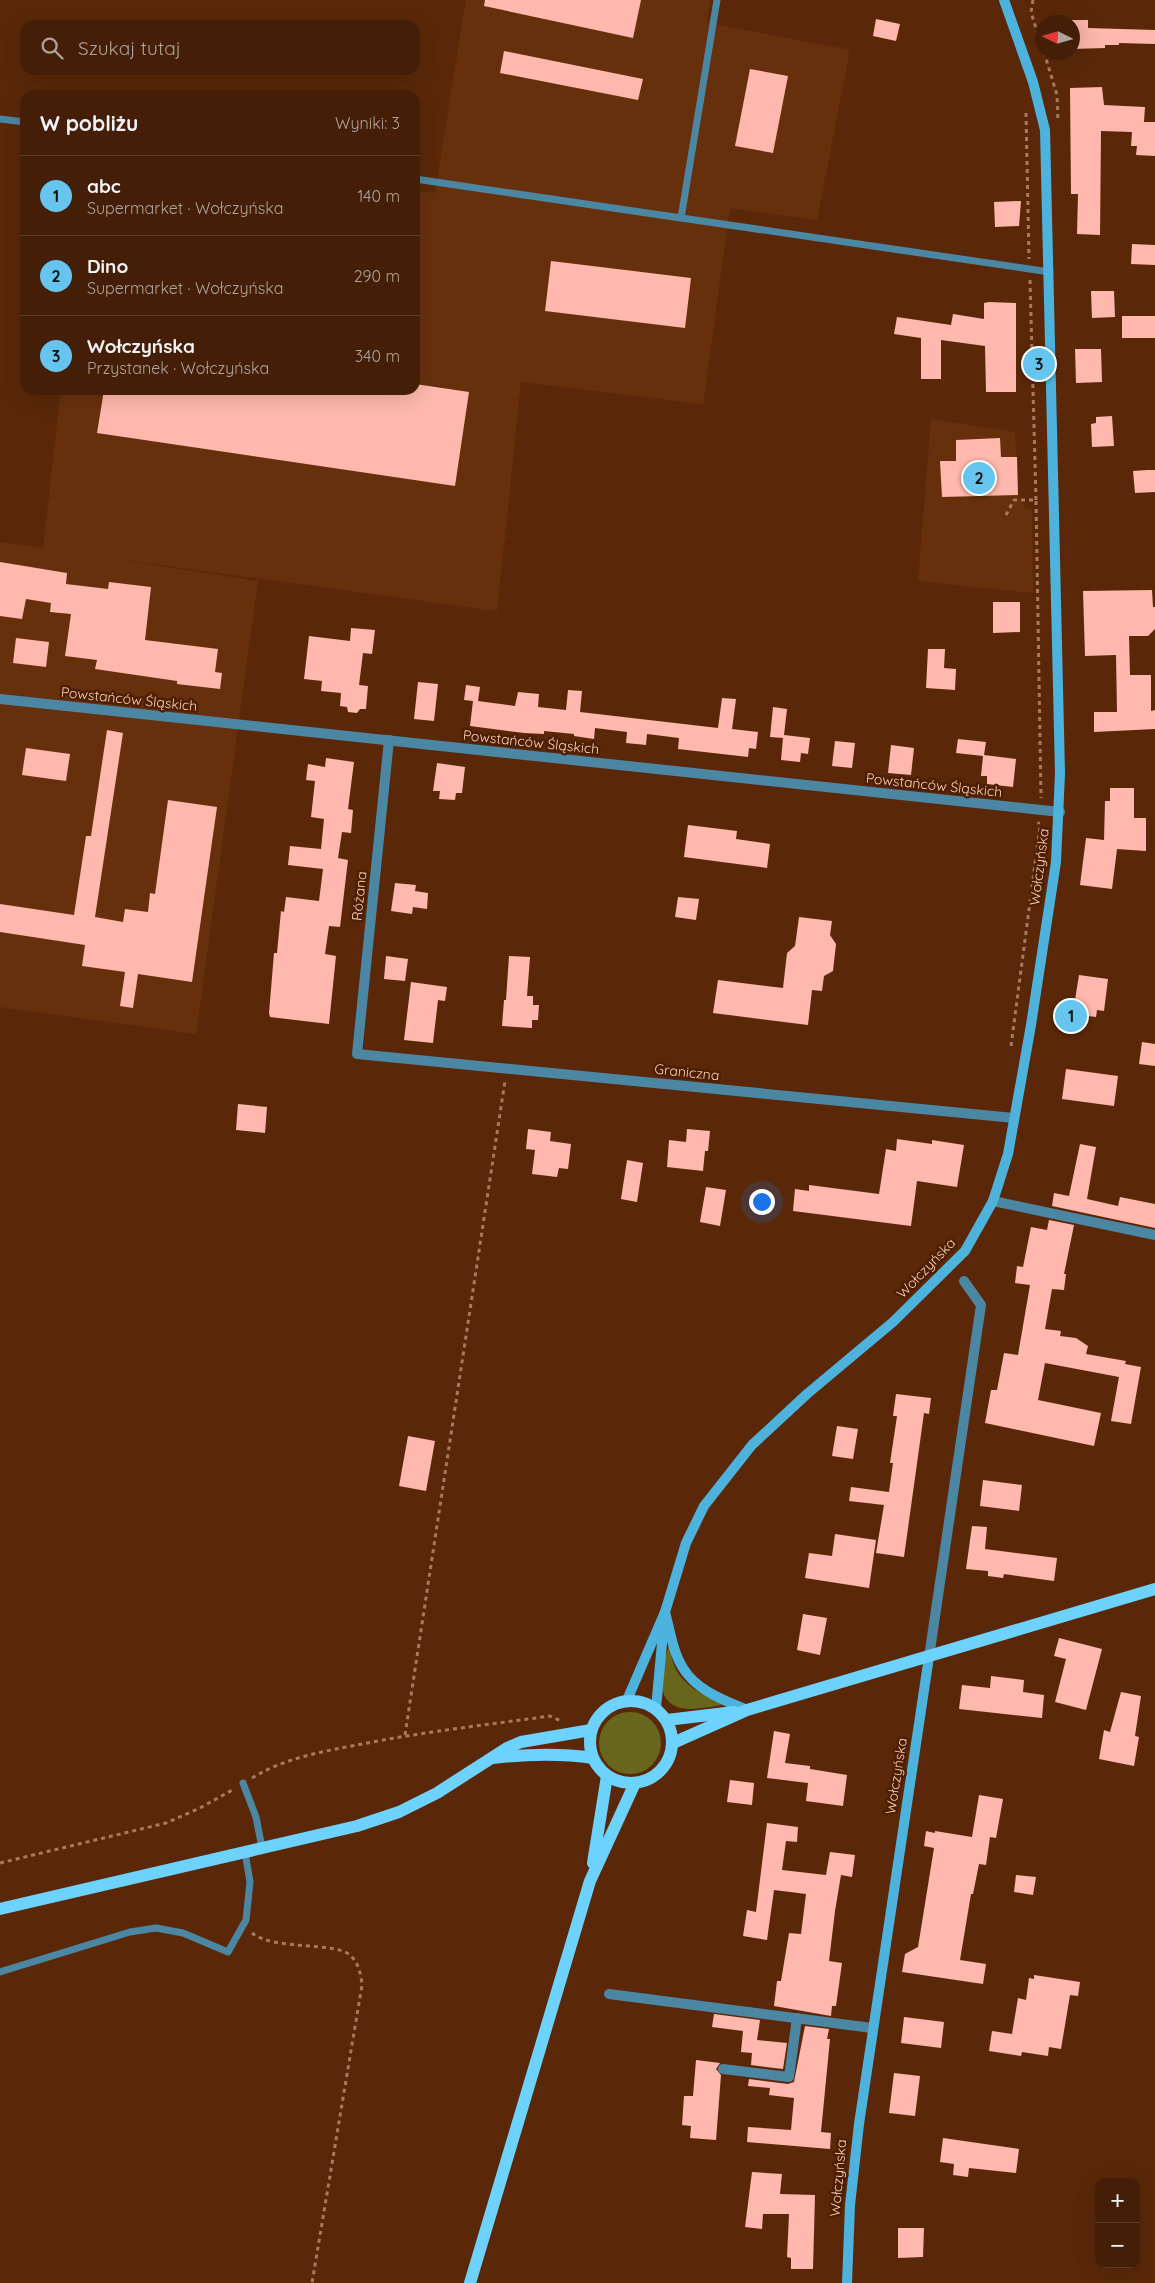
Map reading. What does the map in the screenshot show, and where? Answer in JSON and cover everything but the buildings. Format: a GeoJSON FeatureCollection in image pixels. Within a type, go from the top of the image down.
{"type":"FeatureCollection","features":[{"type":"Feature","properties":{"kind":"main road"},"geometry":{"type":"LineString","coordinates":[[673,1744],[747,1710],[1155,1589]]}},
{"type":"Feature","properties":{"kind":"main road"},"geometry":{"type":"LineString","coordinates":[[627,1700],[642,1701],[656,1708],[667,1720],[672,1731],[673,1744],[671,1755],[661,1770],[646,1780],[635,1783],[620,1782],[607,1776],[593,1758],[590,1744],[591,1730],[597,1718],[615,1703],[627,1700]]}},
{"type":"Feature","properties":{"kind":"main road"},"geometry":{"type":"LineString","coordinates":[[667,1720],[747,1710]]}},
{"type":"Feature","properties":{"kind":"main road"},"geometry":{"type":"LineString","coordinates":[[0,1909],[357,1826],[399,1812],[437,1793],[491,1758],[520,1742],[591,1730]]}},
{"type":"Feature","properties":{"kind":"main road"},"geometry":{"type":"LineString","coordinates":[[491,1758],[563,1754],[593,1758]]}},
{"type":"Feature","properties":{"kind":"main road"},"geometry":{"type":"LineString","coordinates":[[470,2283],[590,1881],[607,1776]]}},
{"type":"Feature","properties":{"kind":"main road"},"geometry":{"type":"LineString","coordinates":[[590,1881],[635,1783]]}},
{"type":"Feature","properties":{"kind":"street","name":"Wołczyńska"},"geometry":{"type":"LineString","coordinates":[[627,1700],[665,1612],[686,1543],[704,1506],[752,1445],[778,1420],[893,1322],[942,1276],[965,1251],[993,1202],[1008,1154],[1031,1025],[1056,862],[1060,812],[1060,764],[1050,272],[1045,130],[1033,82],[1004,0]]}},
{"type":"Feature","properties":{"kind":"street","name":"Powstańców Śląskich"},"geometry":{"type":"LineString","coordinates":[[0,699],[1060,812]]}},
{"type":"Feature","properties":{"kind":"street","name":"Różana"},"geometry":{"type":"LineString","coordinates":[[357,1054],[389,740]]}},
{"type":"Feature","properties":{"kind":"street","name":"Graniczna"},"geometry":{"type":"LineString","coordinates":[[357,1054],[1014,1118]]}},
{"type":"Feature","properties":{"kind":"street"},"geometry":{"type":"LineString","coordinates":[[993,1202],[1155,1235]]}},
{"type":"Feature","properties":{"kind":"street","name":"Wołczyńska"},"geometry":{"type":"LineString","coordinates":[[847,2283],[850,2205],[858,2124],[981,1304],[964,1281]]}},
{"type":"Feature","properties":{"kind":"street","name":"Wołczyńska"},"geometry":{"type":"LineString","coordinates":[[656,1708],[665,1612]]}},
{"type":"Feature","properties":{"kind":"street"},"geometry":{"type":"LineString","coordinates":[[665,1612],[682,1667],[696,1683],[713,1695],[747,1710]]}},
{"type":"Feature","properties":{"kind":"street"},"geometry":{"type":"LineString","coordinates":[[609,1994],[872,2028]]}},
{"type":"Feature","properties":{"kind":"street"},"geometry":{"type":"LineString","coordinates":[[722,2069],[789,2077],[797,2018]]}},
{"type":"Feature","properties":{"kind":"lane"},"geometry":{"type":"LineString","coordinates":[[682,218],[717,0]]}},
{"type":"Feature","properties":{"kind":"lane"},"geometry":{"type":"LineString","coordinates":[[0,119],[20,121]]}},
{"type":"Feature","properties":{"kind":"lane"},"geometry":{"type":"LineString","coordinates":[[420,180],[1050,272]]}},
{"type":"Feature","properties":{"kind":"lane"},"geometry":{"type":"LineString","coordinates":[[243,1783],[256,1817],[262,1848]]}},
{"type":"Feature","properties":{"kind":"lane"},"geometry":{"type":"LineString","coordinates":[[0,1972],[130,1932],[156,1928],[183,1933],[228,1952],[246,1920],[250,1882],[245,1852]]}},
{"type":"Feature","properties":{"kind":"path"},"geometry":{"type":"LineString","coordinates":[[1033,0],[1031,12],[1035,25]]}},
{"type":"Feature","properties":{"kind":"path"},"geometry":{"type":"LineString","coordinates":[[1025,105],[1042,797],[1039,800],[1034,799]]}},
{"type":"Feature","properties":{"kind":"path"},"geometry":{"type":"LineString","coordinates":[[1006,515],[1014,500],[1036,500]]}},
{"type":"Feature","properties":{"kind":"path"},"geometry":{"type":"LineString","coordinates":[[1010,1046],[1040,826],[1039,822],[1035,821]]}},
{"type":"Feature","properties":{"kind":"path"},"geometry":{"type":"LineString","coordinates":[[405,1736],[506,1068]]}},
{"type":"Feature","properties":{"kind":"path"},"geometry":{"type":"LineString","coordinates":[[0,1863],[166,1823],[200,1808],[270,1767],[299,1757],[405,1736],[550,1716],[564,1722]]}},
{"type":"Feature","properties":{"kind":"path"},"geometry":{"type":"LineString","coordinates":[[246,1920],[253,1934],[271,1942],[337,1950],[350,1955],[360,1971],[362,1985],[312,2283]]}},
{"type":"Feature","properties":{"kind":"shaded area"},"geometry":{"type":"Polygon","coordinates":[[[466,0],[710,0],[707,23],[850,50],[817,220],[730,208],[703,404],[521,382],[497,611],[95,556],[258,581],[196,1034],[0,1007],[0,542],[43,548],[60,395],[420,395],[420,192],[435,193],[466,0]]]}},
{"type":"Feature","properties":{"kind":"shaded area"},"geometry":{"type":"Polygon","coordinates":[[[931,419],[1015,432],[1018,495],[1026,509],[1032,509],[1033,593],[918,581],[931,419]]]}},
{"type":"Feature","properties":{"kind":"shaded area"},"geometry":{"type":"Polygon","coordinates":[[[669,1646],[674,1665],[683,1679],[695,1689],[723,1704],[686,1709],[675,1706],[667,1700],[663,1692],[662,1671],[669,1646]]]}},
{"type":"Feature","properties":{"kind":"shaded area"},"geometry":{"type":"Polygon","coordinates":[[[630,1712],[647,1717],[652,1721],[656,1726],[661,1743],[656,1760],[652,1765],[647,1769],[630,1774],[613,1769],[608,1765],[604,1760],[599,1743],[604,1726],[608,1721],[613,1717],[630,1712]]]}},
{"type":"Feature","properties":{"kind":"place","name":"Wołczyńska"},"geometry":{"type":"Point","coordinates":[1039,364]}},
{"type":"Feature","properties":{"kind":"place","name":"Dino"},"geometry":{"type":"Point","coordinates":[979,478]}},
{"type":"Feature","properties":{"kind":"place","name":"abc"},"geometry":{"type":"Point","coordinates":[1071,1016]}}]}
